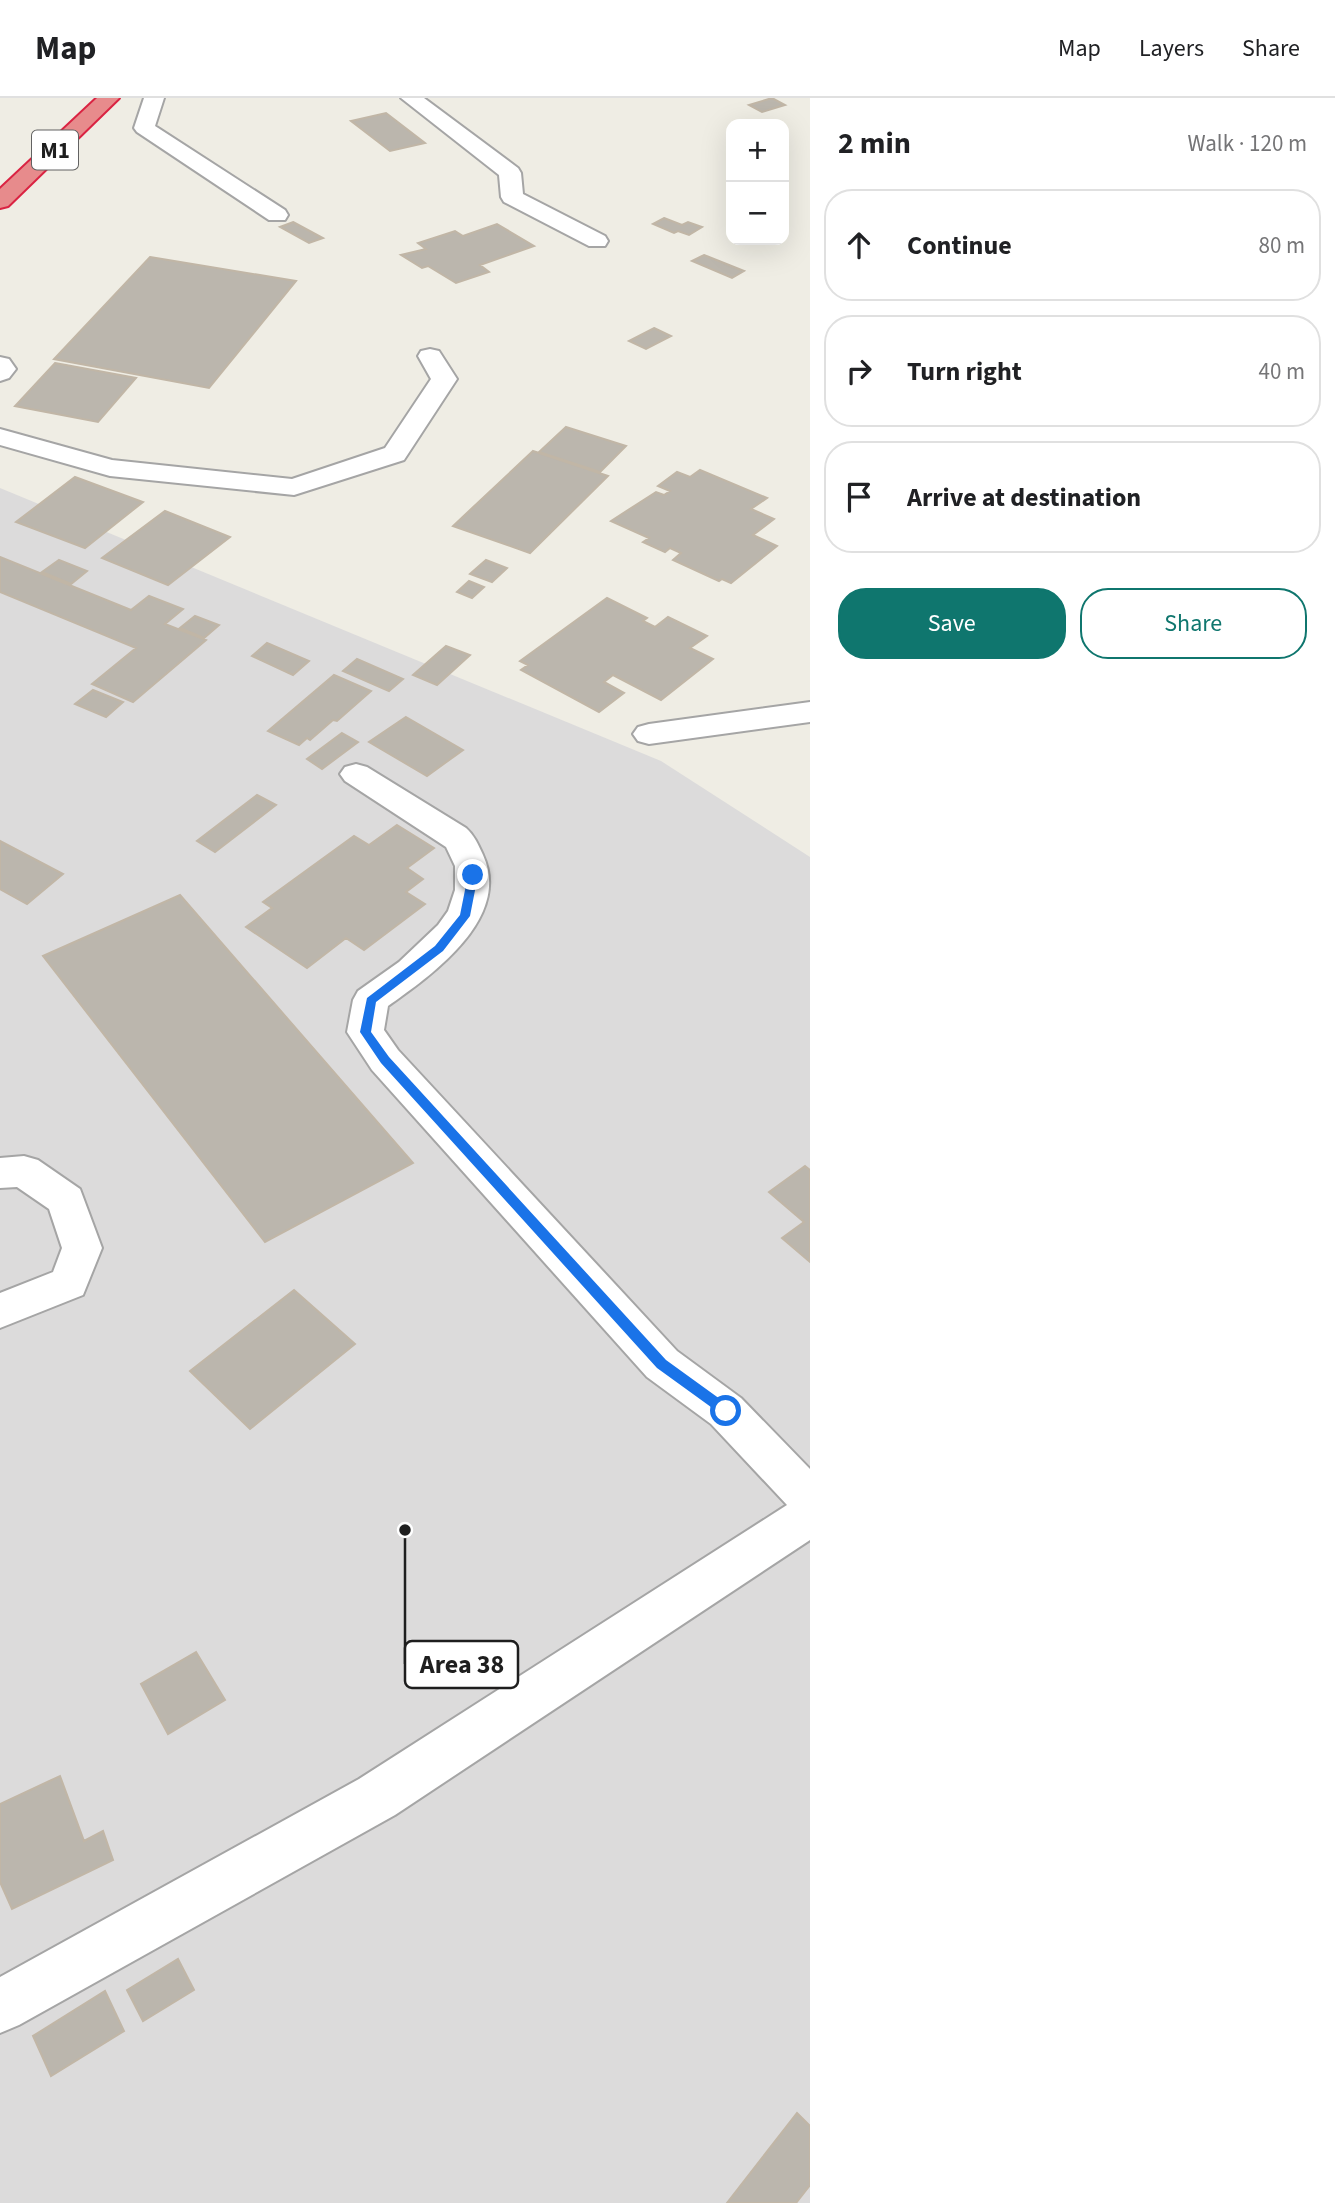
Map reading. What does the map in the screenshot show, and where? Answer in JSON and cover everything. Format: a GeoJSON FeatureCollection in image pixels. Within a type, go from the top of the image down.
{"type":"FeatureCollection","features":[{"type":"Feature","properties":{"kind":"highway","name":"M1"},"geometry":{"type":"LineString","coordinates":[[0,201],[109,98]]}},
{"type":"Feature","properties":{"kind":"street"},"geometry":{"type":"LineString","coordinates":[[154,98],[144,128],[277,215]]}},
{"type":"Feature","properties":{"kind":"street"},"geometry":{"type":"LineString","coordinates":[[411,98],[510,173],[512,197],[597,242]]}},
{"type":"Feature","properties":{"kind":"street"},"geometry":{"type":"LineString","coordinates":[[0,437],[110,468],[295,487],[395,454],[444,379],[430,356]]}},
{"type":"Feature","properties":{"kind":"street"},"geometry":{"type":"LineString","coordinates":[[0,364],[3,369],[0,373]]}},
{"type":"Feature","properties":{"kind":"street"},"geometry":{"type":"LineString","coordinates":[[649,734],[810,712]]}},
{"type":"Feature","properties":{"kind":"street"},"geometry":{"type":"LineString","coordinates":[[356,774],[459,840],[473,875],[465,916],[439,948],[371,1000],[365,1032],[385,1060],[662,1364],[726,1411],[810,1499]]}},
{"type":"Feature","properties":{"kind":"street"},"geometry":{"type":"LineString","coordinates":[[0,1173],[24,1171],[66,1200],[82,1248],[69,1283],[0,1311]]}},
{"type":"Feature","properties":{"kind":"street"},"geometry":{"type":"LineString","coordinates":[[0,2006],[377,1797],[810,1515]]}},
{"type":"Feature","properties":{"kind":"shaded area"},"geometry":{"type":"Polygon","coordinates":[[[0,488],[661,761],[810,857],[810,2203],[0,2203],[0,488]]]}},
{"type":"Feature","properties":{"kind":"building"},"geometry":{"type":"Polygon","coordinates":[[[772,98],[785,105],[762,112],[749,105],[772,98]]]}},
{"type":"Feature","properties":{"kind":"building"},"geometry":{"type":"Polygon","coordinates":[[[386,113],[425,143],[390,151],[351,121],[386,113]]]}},
{"type":"Feature","properties":{"kind":"building"},"geometry":{"type":"Polygon","coordinates":[[[664,218],[682,225],[688,222],[702,227],[689,235],[678,231],[674,233],[653,224],[664,218]]]}},
{"type":"Feature","properties":{"kind":"building"},"geometry":{"type":"Polygon","coordinates":[[[293,222],[323,238],[309,243],[280,227],[293,222]]]}},
{"type":"Feature","properties":{"kind":"building"},"geometry":{"type":"Polygon","coordinates":[[[497,224],[534,246],[480,265],[489,272],[456,283],[428,266],[422,268],[401,255],[426,249],[418,243],[455,231],[463,236],[497,224]]]}},
{"type":"Feature","properties":{"kind":"building"},"geometry":{"type":"Polygon","coordinates":[[[704,255],[744,271],[732,278],[692,261],[704,255]]]}},
{"type":"Feature","properties":{"kind":"building"},"geometry":{"type":"Polygon","coordinates":[[[150,257],[296,281],[209,388],[54,359],[150,257]]]}},
{"type":"Feature","properties":{"kind":"building"},"geometry":{"type":"Polygon","coordinates":[[[654,328],[671,336],[646,349],[629,341],[654,328]]]}},
{"type":"Feature","properties":{"kind":"building"},"geometry":{"type":"Polygon","coordinates":[[[55,363],[136,378],[98,422],[15,406],[55,363]]]}},
{"type":"Feature","properties":{"kind":"building"},"geometry":{"type":"Polygon","coordinates":[[[566,427],[626,446],[600,472],[539,452],[566,427]]]}},
{"type":"Feature","properties":{"kind":"building"},"geometry":{"type":"Polygon","coordinates":[[[533,451],[608,476],[530,553],[453,526],[533,451]]]}},
{"type":"Feature","properties":{"kind":"building"},"geometry":{"type":"Polygon","coordinates":[[[700,470],[767,498],[751,509],[774,519],[753,535],[777,546],[731,583],[722,579],[719,581],[673,560],[681,553],[670,548],[665,552],[643,542],[649,538],[611,521],[656,492],[664,495],[670,491],[658,486],[677,472],[690,477],[700,470]]]}},
{"type":"Feature","properties":{"kind":"building"},"geometry":{"type":"Polygon","coordinates":[[[75,477],[143,502],[85,548],[16,522],[75,477]]]}},
{"type":"Feature","properties":{"kind":"building"},"geometry":{"type":"Polygon","coordinates":[[[165,511],[230,537],[168,585],[102,558],[165,511]]]}},
{"type":"Feature","properties":{"kind":"building"},"geometry":{"type":"Polygon","coordinates":[[[0,557],[131,610],[149,596],[183,609],[165,624],[206,640],[133,702],[92,684],[136,648],[0,592],[0,557]]]}},
{"type":"Feature","properties":{"kind":"building"},"geometry":{"type":"Polygon","coordinates":[[[59,560],[87,571],[71,584],[42,572],[59,560]]]}},
{"type":"Feature","properties":{"kind":"building"},"geometry":{"type":"Polygon","coordinates":[[[486,560],[507,568],[492,582],[470,574],[486,560]]]}},
{"type":"Feature","properties":{"kind":"building"},"geometry":{"type":"Polygon","coordinates":[[[469,581],[484,587],[472,598],[457,592],[469,581]]]}},
{"type":"Feature","properties":{"kind":"building"},"geometry":{"type":"Polygon","coordinates":[[[607,598],[647,618],[643,621],[655,627],[668,617],[707,636],[690,648],[713,659],[661,700],[613,675],[604,682],[624,693],[599,712],[521,670],[528,665],[520,661],[607,598]]]}},
{"type":"Feature","properties":{"kind":"building"},"geometry":{"type":"Polygon","coordinates":[[[195,616],[219,625],[204,638],[180,628],[195,616]]]}},
{"type":"Feature","properties":{"kind":"building"},"geometry":{"type":"Polygon","coordinates":[[[267,643],[309,661],[293,675],[252,656],[267,643]]]}},
{"type":"Feature","properties":{"kind":"building"},"geometry":{"type":"Polygon","coordinates":[[[446,646],[470,655],[437,685],[413,675],[446,646]]]}},
{"type":"Feature","properties":{"kind":"building"},"geometry":{"type":"Polygon","coordinates":[[[357,659],[403,679],[389,691],[343,671],[357,659]]]}},
{"type":"Feature","properties":{"kind":"building"},"geometry":{"type":"Polygon","coordinates":[[[334,675],[371,691],[337,721],[333,720],[310,740],[307,738],[299,745],[268,731],[334,675]]]}},
{"type":"Feature","properties":{"kind":"building"},"geometry":{"type":"Polygon","coordinates":[[[93,690],[123,702],[106,717],[75,704],[93,690]]]}},
{"type":"Feature","properties":{"kind":"building"},"geometry":{"type":"Polygon","coordinates":[[[406,717],[463,750],[427,776],[369,742],[406,717]]]}},
{"type":"Feature","properties":{"kind":"building"},"geometry":{"type":"Polygon","coordinates":[[[342,733],[358,742],[322,769],[307,759],[342,733]]]}},
{"type":"Feature","properties":{"kind":"building"},"geometry":{"type":"Polygon","coordinates":[[[257,795],[276,805],[215,852],[197,841],[257,795]]]}},
{"type":"Feature","properties":{"kind":"building"},"geometry":{"type":"Polygon","coordinates":[[[397,825],[434,848],[407,868],[423,879],[406,892],[425,904],[364,950],[346,938],[307,968],[246,927],[272,908],[263,902],[354,836],[369,845],[397,825]]]}},
{"type":"Feature","properties":{"kind":"building"},"geometry":{"type":"Polygon","coordinates":[[[0,841],[63,874],[27,904],[0,889],[0,841]]]}},
{"type":"Feature","properties":{"kind":"building"},"geometry":{"type":"Polygon","coordinates":[[[180,895],[413,1163],[265,1242],[43,956],[180,895]]]}},
{"type":"Feature","properties":{"kind":"building"},"geometry":{"type":"Polygon","coordinates":[[[805,1166],[810,1170],[810,1262],[782,1238],[804,1222],[769,1192],[805,1166]]]}},
{"type":"Feature","properties":{"kind":"building"},"geometry":{"type":"Polygon","coordinates":[[[294,1290],[355,1344],[250,1429],[190,1371],[294,1290]]]}},
{"type":"Feature","properties":{"kind":"building"},"geometry":{"type":"Polygon","coordinates":[[[196,1652],[225,1700],[168,1734],[141,1684],[196,1652]]]}},
{"type":"Feature","properties":{"kind":"building"},"geometry":{"type":"Polygon","coordinates":[[[60,1776],[84,1841],[103,1831],[113,1860],[12,1909],[0,1882],[0,1804],[60,1776]]]}},
{"type":"Feature","properties":{"kind":"building"},"geometry":{"type":"Polygon","coordinates":[[[178,1959],[194,1990],[143,2021],[127,1990],[178,1959]]]}},
{"type":"Feature","properties":{"kind":"building"},"geometry":{"type":"Polygon","coordinates":[[[105,1991],[124,2031],[51,2076],[33,2036],[105,1991]]]}},
{"type":"Feature","properties":{"kind":"building"},"geometry":{"type":"Polygon","coordinates":[[[797,2113],[810,2126],[810,2185],[796,2203],[727,2203],[797,2113]]]}},
{"type":"Feature","properties":{"kind":"place","name":"Area 38"},"geometry":{"type":"Point","coordinates":[405,1530]}},
{"type":"Feature","properties":{"kind":"route"},"geometry":{"type":"LineString","coordinates":[[473,875],[465,916],[439,948],[371,1000],[365,1032],[385,1060],[662,1364],[726,1411]]}}]}
